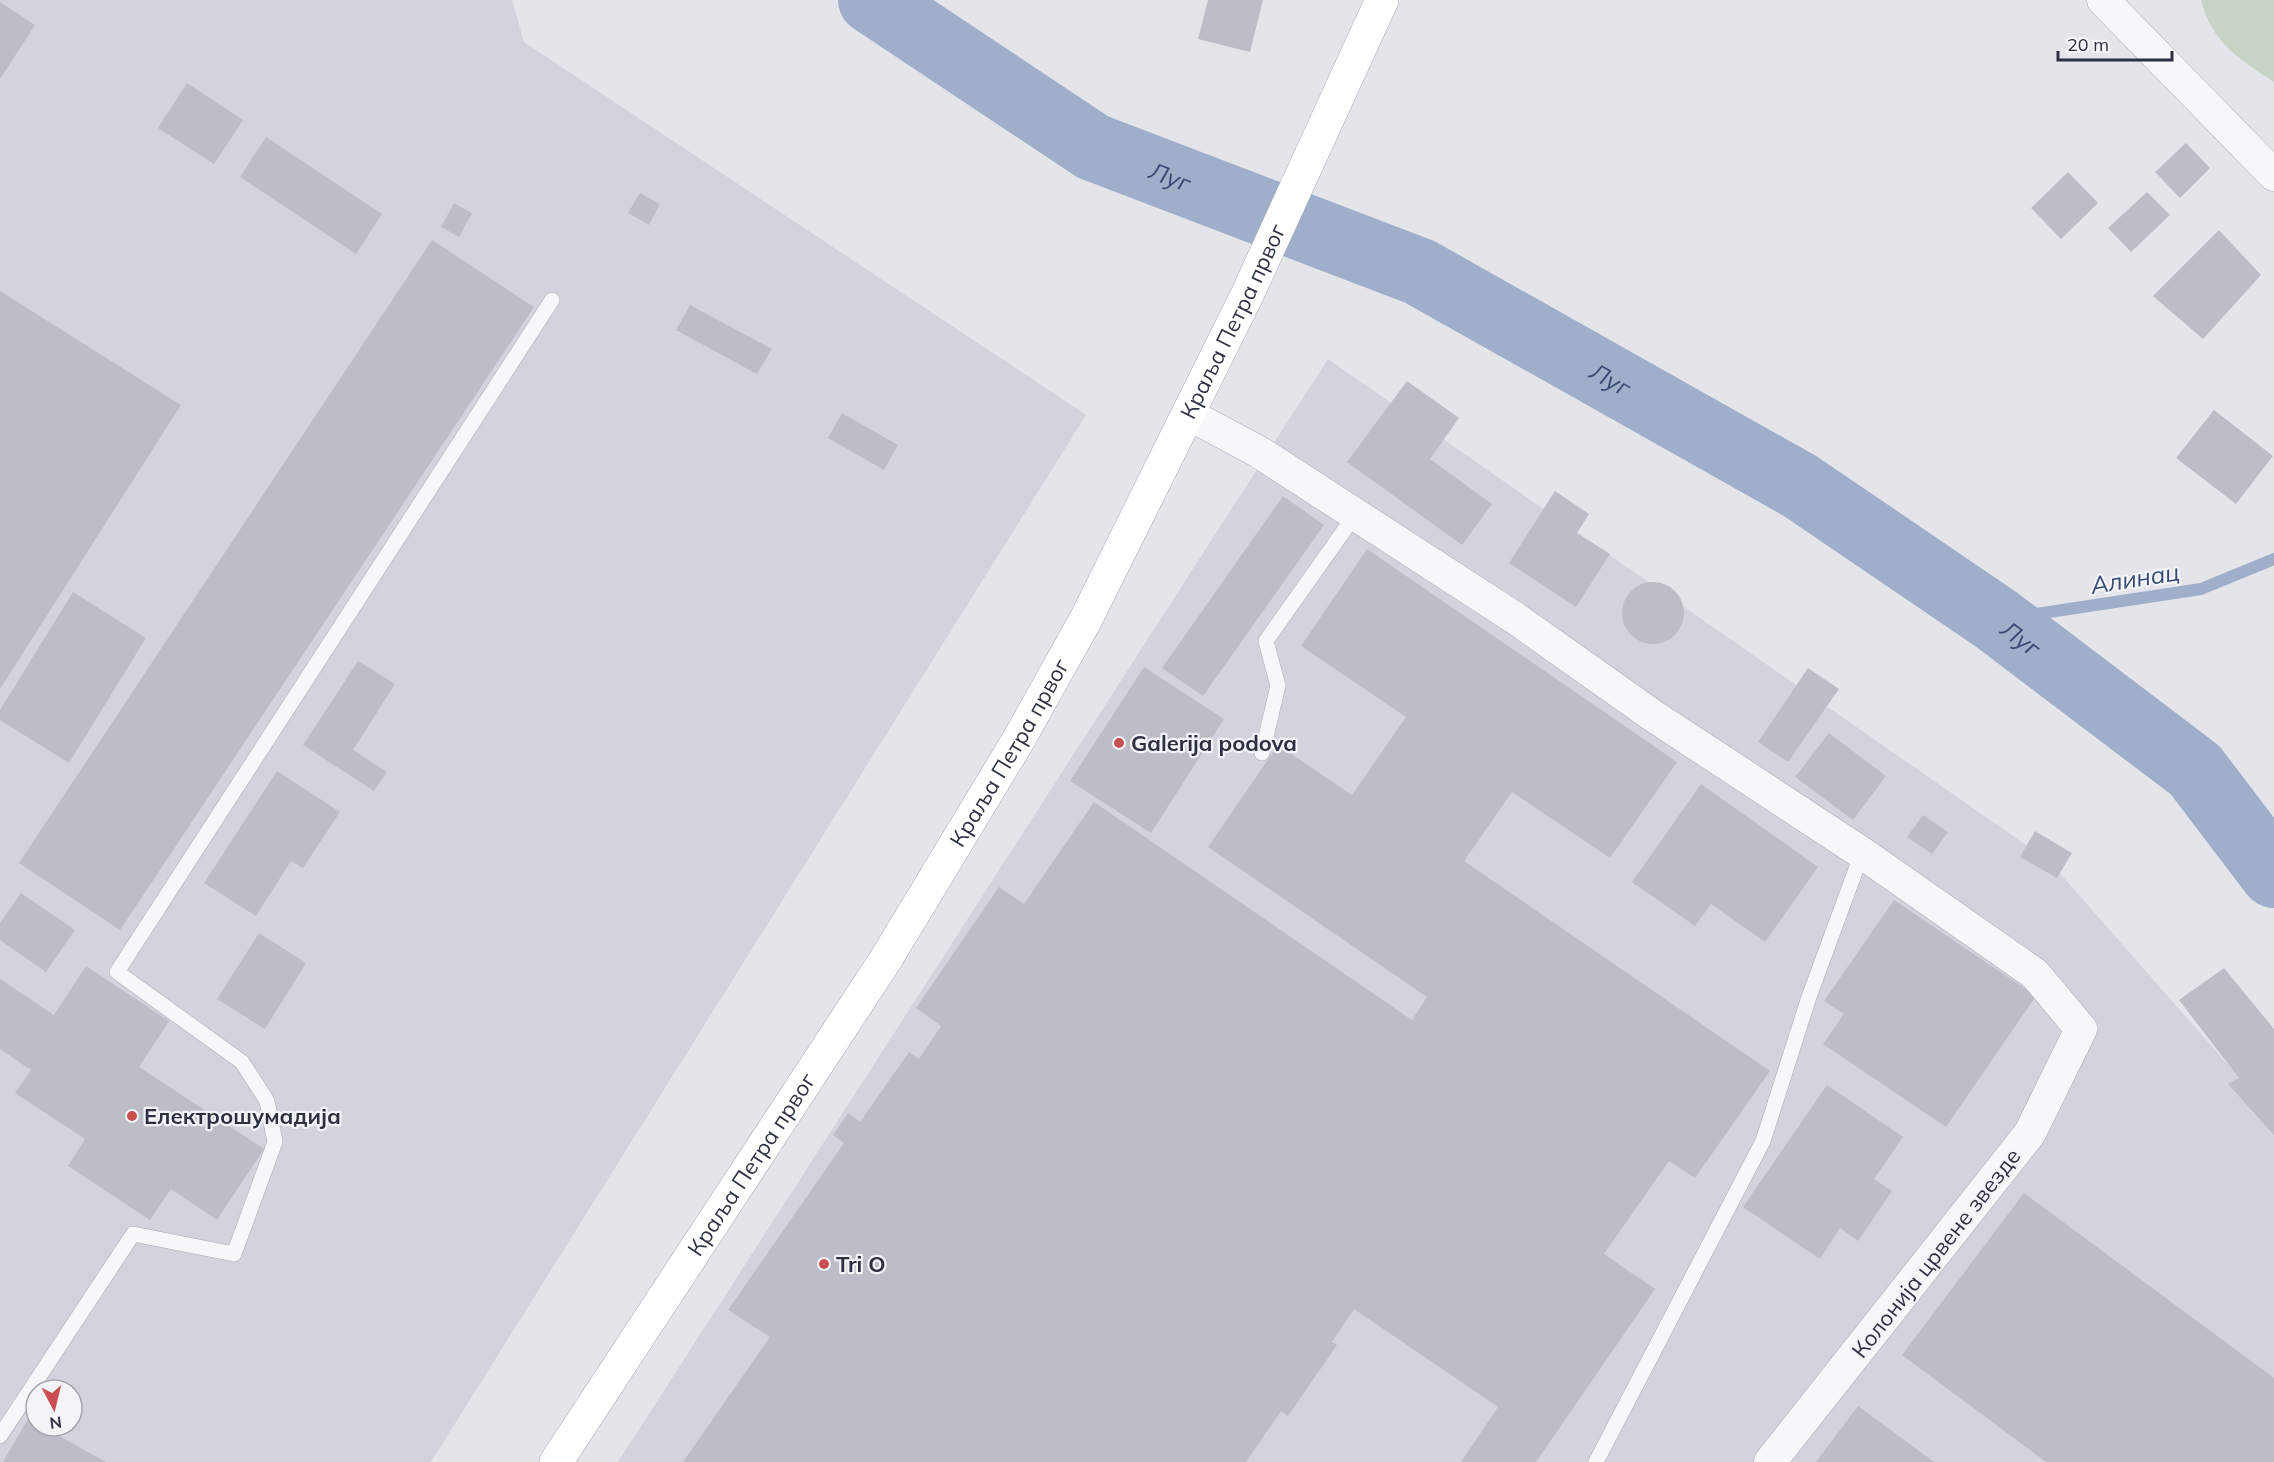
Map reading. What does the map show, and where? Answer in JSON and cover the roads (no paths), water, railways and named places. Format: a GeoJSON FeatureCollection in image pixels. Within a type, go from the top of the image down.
{"type":"FeatureCollection","features":[{"type":"Feature","properties":{"kind":"main road","name":"Краља Петра првог"},"geometry":{"type":"LineString","coordinates":[[556,1462],[886,959],[980,807],[1086,619],[1247,295],[1382,0]]}},
{"type":"Feature","properties":{"kind":"street"},"geometry":{"type":"LineString","coordinates":[[2103,0],[2274,175]]}},
{"type":"Feature","properties":{"kind":"street"},"geometry":{"type":"LineString","coordinates":[[1188,414],[1259,452],[1515,618],[1652,716],[1862,853]]}},
{"type":"Feature","properties":{"kind":"street","name":"Колонија црвене звезде"},"geometry":{"type":"LineString","coordinates":[[1770,1462],[2031,1133],[2081,1029],[2035,974],[1862,853]]}},
{"type":"Feature","properties":{"kind":"lane"},"geometry":{"type":"LineString","coordinates":[[0,1436],[133,1234],[234,1254],[275,1142],[267,1101],[242,1062],[117,972],[552,300]]}},
{"type":"Feature","properties":{"kind":"lane"},"geometry":{"type":"LineString","coordinates":[[1262,753],[1278,686],[1266,641],[1356,515]]}},
{"type":"Feature","properties":{"kind":"lane"},"geometry":{"type":"LineString","coordinates":[[1596,1462],[1763,1142],[1809,997],[1862,853]]}},
{"type":"Feature","properties":{"kind":"waterway","name":"Луг"},"geometry":{"type":"LineString","coordinates":[[872,0],[1093,147],[1420,272],[1800,486],[1997,620],[2195,770],[2274,874]]}},
{"type":"Feature","properties":{"kind":"waterway","name":"Алинац"},"geometry":{"type":"LineString","coordinates":[[1997,620],[2201,589],[2274,559]]}},
{"type":"Feature","properties":{"kind":"place","name":"Galerija podova"},"geometry":{"type":"Point","coordinates":[1119,743]}},
{"type":"Feature","properties":{"kind":"place","name":"Електрошумадија"},"geometry":{"type":"Point","coordinates":[132,1116]}},
{"type":"Feature","properties":{"kind":"place","name":"Tri O"},"geometry":{"type":"Point","coordinates":[824,1264]}}]}
